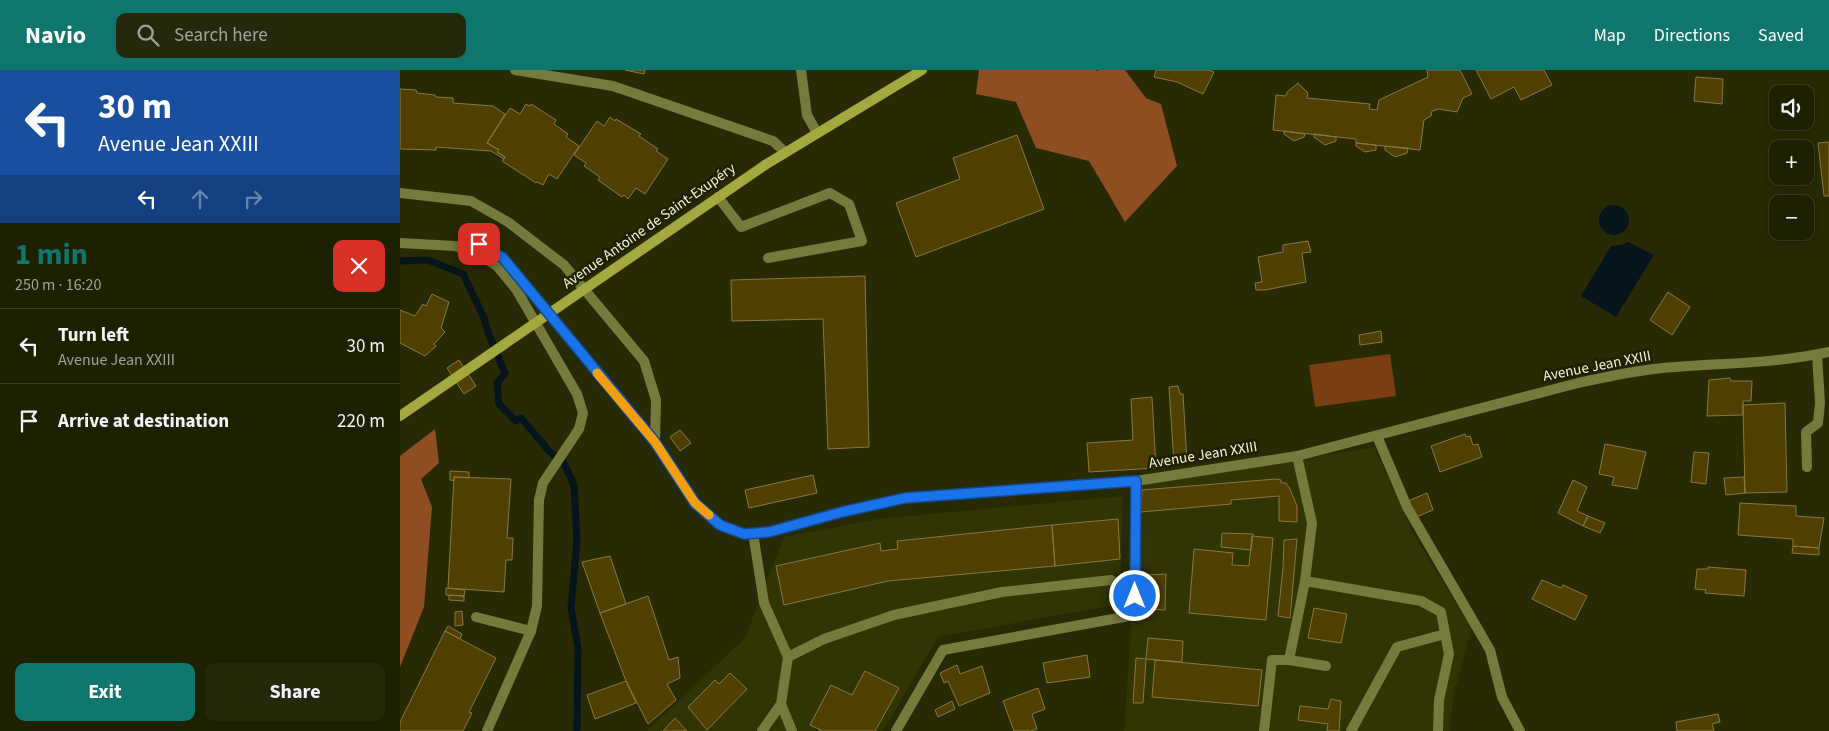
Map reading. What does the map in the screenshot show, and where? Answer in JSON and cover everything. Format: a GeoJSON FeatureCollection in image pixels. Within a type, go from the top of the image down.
{"type":"FeatureCollection","features":[{"type":"Feature","properties":{"kind":"main road","name":"Avenue Antoine de Saint-Exupéry"},"geometry":{"type":"LineString","coordinates":[[400,416],[765,165],[922,70]]}},
{"type":"Feature","properties":{"kind":"street"},"geometry":{"type":"LineString","coordinates":[[515,70],[613,86],[773,141],[785,152]]}},
{"type":"Feature","properties":{"kind":"street"},"geometry":{"type":"LineString","coordinates":[[801,70],[807,116],[817,133]]}},
{"type":"Feature","properties":{"kind":"street"},"geometry":{"type":"LineString","coordinates":[[400,193],[471,201],[508,222],[564,265],[644,361],[656,400],[655,442]]}},
{"type":"Feature","properties":{"kind":"street"},"geometry":{"type":"LineString","coordinates":[[718,197],[741,227],[830,193],[849,204],[862,241],[768,258]]}},
{"type":"Feature","properties":{"kind":"street","name":"Avenue Jean XXIII"},"geometry":{"type":"LineString","coordinates":[[400,243],[455,246],[497,266],[516,290],[577,394],[583,413],[579,429],[543,483],[539,500],[537,606],[531,631],[487,731]]}},
{"type":"Feature","properties":{"kind":"street","name":"Avenue Jean XXIII"},"geometry":{"type":"LineString","coordinates":[[471,252],[479,244],[503,258],[655,442],[695,503],[720,525],[744,534],[769,532],[842,512],[905,498],[1136,481],[1297,456],[1578,383],[1623,374],[1674,367],[1776,360],[1829,352]]}},
{"type":"Feature","properties":{"kind":"street"},"geometry":{"type":"LineString","coordinates":[[1807,467],[1806,432],[1818,422],[1820,403],[1817,355]]}},
{"type":"Feature","properties":{"kind":"street"},"geometry":{"type":"LineString","coordinates":[[1378,436],[1407,508],[1490,650],[1502,697],[1520,731]]}},
{"type":"Feature","properties":{"kind":"street"},"geometry":{"type":"LineString","coordinates":[[1289,660],[1305,581],[1312,523],[1297,456]]}},
{"type":"Feature","properties":{"kind":"street"},"geometry":{"type":"LineString","coordinates":[[896,731],[943,650],[1135,615],[1136,481]]}},
{"type":"Feature","properties":{"kind":"street"},"geometry":{"type":"LineString","coordinates":[[753,533],[764,603],[788,657],[781,704],[762,731]]}},
{"type":"Feature","properties":{"kind":"street"},"geometry":{"type":"LineString","coordinates":[[788,657],[824,639],[894,615],[1002,592],[1111,580]]}},
{"type":"Feature","properties":{"kind":"street"},"geometry":{"type":"LineString","coordinates":[[1305,581],[1421,601],[1440,612],[1449,654],[1439,700],[1438,731]]}},
{"type":"Feature","properties":{"kind":"street"},"geometry":{"type":"LineString","coordinates":[[476,616],[531,631]]}},
{"type":"Feature","properties":{"kind":"street"},"geometry":{"type":"LineString","coordinates":[[1351,731],[1398,647],[1445,634]]}},
{"type":"Feature","properties":{"kind":"street"},"geometry":{"type":"LineString","coordinates":[[1264,731],[1272,660],[1289,660],[1326,666]]}},
{"type":"Feature","properties":{"kind":"street"},"geometry":{"type":"LineString","coordinates":[[781,704],[792,731]]}},
{"type":"Feature","properties":{"kind":"shaded area"},"geometry":{"type":"Polygon","coordinates":[[[979,70],[1125,70],[1146,98],[1161,104],[1177,166],[1125,222],[1089,161],[1036,148],[1016,102],[976,94],[979,70]]]}},
{"type":"Feature","properties":{"kind":"shaded area"},"geometry":{"type":"Polygon","coordinates":[[[1614,205],[1624,210],[1629,220],[1624,230],[1614,235],[1604,230],[1599,220],[1604,210],[1614,205]]]}},
{"type":"Feature","properties":{"kind":"shaded area"},"geometry":{"type":"Polygon","coordinates":[[[1628,242],[1654,255],[1616,317],[1581,296],[1611,246],[1628,242]]]}},
{"type":"Feature","properties":{"kind":"shaded area"},"geometry":{"type":"Polygon","coordinates":[[[1390,354],[1396,396],[1315,407],[1309,365],[1390,354]]]}},
{"type":"Feature","properties":{"kind":"shaded area"},"geometry":{"type":"Polygon","coordinates":[[[435,429],[439,463],[421,479],[432,507],[424,607],[400,667],[400,456],[435,429]]]}},
{"type":"Feature","properties":{"kind":"shaded area"},"geometry":{"type":"Polygon","coordinates":[[[1374,447],[1414,535],[1472,628],[1453,697],[1450,731],[1124,731],[1141,484],[1374,447]]]}},
{"type":"Feature","properties":{"kind":"shaded area"},"geometry":{"type":"Polygon","coordinates":[[[1123,496],[1120,604],[938,637],[883,731],[647,731],[745,638],[784,537],[877,519],[1123,496]]]}},
{"type":"Feature","properties":{"kind":"building"},"geometry":{"type":"Polygon","coordinates":[[[625,70],[645,70],[644,74],[625,70]]]}},
{"type":"Feature","properties":{"kind":"building"},"geometry":{"type":"Polygon","coordinates":[[[1156,70],[1209,70],[1214,72],[1203,94],[1177,82],[1154,77],[1156,70]]]}},
{"type":"Feature","properties":{"kind":"building"},"geometry":{"type":"Polygon","coordinates":[[[1427,70],[1460,70],[1472,94],[1463,98],[1457,112],[1439,109],[1432,111],[1431,116],[1424,120],[1420,150],[1356,143],[1356,139],[1273,130],[1276,95],[1286,96],[1287,92],[1298,83],[1308,93],[1307,98],[1370,104],[1369,109],[1377,110],[1379,100],[1428,77],[1427,70]]]}},
{"type":"Feature","properties":{"kind":"building"},"geometry":{"type":"Polygon","coordinates":[[[1476,70],[1544,70],[1552,85],[1521,100],[1514,87],[1491,99],[1476,70]]]}},
{"type":"Feature","properties":{"kind":"building"},"geometry":{"type":"Polygon","coordinates":[[[1696,77],[1723,79],[1722,104],[1694,101],[1696,77]]]}},
{"type":"Feature","properties":{"kind":"building"},"geometry":{"type":"Polygon","coordinates":[[[400,89],[416,90],[417,93],[435,95],[436,97],[453,98],[453,103],[493,106],[505,114],[487,143],[499,150],[497,152],[505,157],[504,159],[491,151],[436,147],[436,150],[400,149],[400,89]]]}},
{"type":"Feature","properties":{"kind":"building"},"geometry":{"type":"Polygon","coordinates":[[[526,104],[530,106],[531,104],[556,120],[554,124],[568,134],[566,137],[579,146],[557,179],[549,174],[543,185],[536,183],[502,161],[505,157],[497,152],[499,150],[487,143],[510,108],[520,114],[526,104]]]}},
{"type":"Feature","properties":{"kind":"building"},"geometry":{"type":"Polygon","coordinates":[[[610,117],[641,134],[639,136],[658,149],[656,151],[668,159],[645,194],[636,188],[628,199],[624,195],[622,197],[598,180],[600,177],[584,166],[586,163],[574,155],[597,121],[604,126],[610,117]]]}},
{"type":"Feature","properties":{"kind":"building"},"geometry":{"type":"Polygon","coordinates":[[[1284,131],[1305,134],[1304,137],[1294,141],[1284,134],[1284,131]]]}},
{"type":"Feature","properties":{"kind":"building"},"geometry":{"type":"Polygon","coordinates":[[[1314,134],[1336,137],[1336,141],[1325,145],[1314,137],[1314,134]]]}},
{"type":"Feature","properties":{"kind":"building"},"geometry":{"type":"Polygon","coordinates":[[[1017,135],[1044,209],[916,257],[896,203],[960,179],[953,158],[1017,135]]]}},
{"type":"Feature","properties":{"kind":"building"},"geometry":{"type":"Polygon","coordinates":[[[1829,142],[1829,196],[1824,196],[1818,143],[1829,142]]]}},
{"type":"Feature","properties":{"kind":"building"},"geometry":{"type":"Polygon","coordinates":[[[1356,143],[1376,145],[1376,150],[1365,152],[1356,146],[1356,143]]]}},
{"type":"Feature","properties":{"kind":"building"},"geometry":{"type":"Polygon","coordinates":[[[1385,146],[1408,148],[1407,153],[1395,157],[1385,150],[1385,146]]]}},
{"type":"Feature","properties":{"kind":"building"},"geometry":{"type":"Polygon","coordinates":[[[1308,241],[1311,252],[1302,253],[1306,282],[1256,290],[1255,283],[1262,282],[1258,257],[1283,252],[1283,245],[1308,241]]]}},
{"type":"Feature","properties":{"kind":"building"},"geometry":{"type":"Polygon","coordinates":[[[865,276],[869,447],[828,449],[823,319],[732,321],[731,280],[865,276]]]}},
{"type":"Feature","properties":{"kind":"building"},"geometry":{"type":"Polygon","coordinates":[[[1668,292],[1690,307],[1672,335],[1650,320],[1668,292]]]}},
{"type":"Feature","properties":{"kind":"building"},"geometry":{"type":"Polygon","coordinates":[[[432,294],[449,302],[441,328],[445,332],[434,344],[436,346],[425,356],[400,343],[400,310],[415,316],[423,304],[426,306],[432,294]]]}},
{"type":"Feature","properties":{"kind":"building"},"geometry":{"type":"Polygon","coordinates":[[[1381,331],[1382,342],[1360,345],[1359,335],[1381,331]]]}},
{"type":"Feature","properties":{"kind":"building"},"geometry":{"type":"Polygon","coordinates":[[[459,360],[476,386],[464,394],[447,368],[459,360]]]}},
{"type":"Feature","properties":{"kind":"building"},"geometry":{"type":"Polygon","coordinates":[[[1730,378],[1731,381],[1752,381],[1751,401],[1743,401],[1743,415],[1707,416],[1709,380],[1730,378]]]}},
{"type":"Feature","properties":{"kind":"building"},"geometry":{"type":"Polygon","coordinates":[[[1178,386],[1180,394],[1183,394],[1187,462],[1174,463],[1169,387],[1178,386]]]}},
{"type":"Feature","properties":{"kind":"building"},"geometry":{"type":"Polygon","coordinates":[[[1152,397],[1156,468],[1089,472],[1087,443],[1133,440],[1131,399],[1152,397]]]}},
{"type":"Feature","properties":{"kind":"building"},"geometry":{"type":"Polygon","coordinates":[[[1785,403],[1787,492],[1745,493],[1743,405],[1785,403]]]}},
{"type":"Feature","properties":{"kind":"building"},"geometry":{"type":"Polygon","coordinates":[[[680,430],[691,443],[680,451],[670,437],[680,430]]]}},
{"type":"Feature","properties":{"kind":"building"},"geometry":{"type":"Polygon","coordinates":[[[1465,434],[1466,437],[1470,436],[1473,445],[1478,444],[1482,457],[1440,472],[1431,446],[1465,434]]]}},
{"type":"Feature","properties":{"kind":"building"},"geometry":{"type":"Polygon","coordinates":[[[1605,444],[1646,452],[1637,489],[1612,485],[1614,477],[1599,474],[1605,444]]]}},
{"type":"Feature","properties":{"kind":"building"},"geometry":{"type":"Polygon","coordinates":[[[1694,452],[1709,453],[1706,484],[1691,482],[1694,452]]]}},
{"type":"Feature","properties":{"kind":"building"},"geometry":{"type":"Polygon","coordinates":[[[450,471],[469,472],[469,478],[454,477],[454,481],[450,480],[450,471]]]}},
{"type":"Feature","properties":{"kind":"building"},"geometry":{"type":"Polygon","coordinates":[[[813,475],[817,493],[749,508],[745,490],[813,475]]]}},
{"type":"Feature","properties":{"kind":"building"},"geometry":{"type":"Polygon","coordinates":[[[454,477],[511,479],[507,538],[513,538],[512,560],[506,560],[504,592],[448,588],[454,477]]]}},
{"type":"Feature","properties":{"kind":"building"},"geometry":{"type":"Polygon","coordinates":[[[1744,477],[1745,493],[1726,495],[1724,478],[1744,477]]]}},
{"type":"Feature","properties":{"kind":"building"},"geometry":{"type":"Polygon","coordinates":[[[1281,480],[1281,483],[1286,483],[1290,489],[1297,506],[1297,522],[1279,521],[1279,496],[1231,500],[1231,504],[1141,512],[1142,490],[1281,480]]]}},
{"type":"Feature","properties":{"kind":"building"},"geometry":{"type":"Polygon","coordinates":[[[1573,480],[1587,487],[1577,511],[1588,516],[1583,526],[1558,513],[1573,480]]]}},
{"type":"Feature","properties":{"kind":"building"},"geometry":{"type":"Polygon","coordinates":[[[1427,493],[1433,510],[1416,517],[1408,501],[1427,493]]]}},
{"type":"Feature","properties":{"kind":"building"},"geometry":{"type":"Polygon","coordinates":[[[1740,503],[1796,506],[1796,516],[1824,518],[1819,548],[1793,546],[1793,539],[1738,535],[1740,503]]]}},
{"type":"Feature","properties":{"kind":"building"},"geometry":{"type":"Polygon","coordinates":[[[1588,516],[1605,523],[1600,533],[1583,526],[1588,516]]]}},
{"type":"Feature","properties":{"kind":"building"},"geometry":{"type":"Polygon","coordinates":[[[1118,519],[1120,559],[1055,566],[1052,525],[1118,519]]]}},
{"type":"Feature","properties":{"kind":"building"},"geometry":{"type":"Polygon","coordinates":[[[1052,525],[1055,566],[888,581],[784,605],[776,566],[880,543],[881,551],[898,549],[897,541],[1052,525]]]}},
{"type":"Feature","properties":{"kind":"building"},"geometry":{"type":"Polygon","coordinates":[[[1222,533],[1253,534],[1251,550],[1221,547],[1222,533]]]}},
{"type":"Feature","properties":{"kind":"building"},"geometry":{"type":"Polygon","coordinates":[[[1252,536],[1273,538],[1266,620],[1189,613],[1194,549],[1233,553],[1232,565],[1249,566],[1252,536]]]}},
{"type":"Feature","properties":{"kind":"building"},"geometry":{"type":"Polygon","coordinates":[[[1297,539],[1290,618],[1278,616],[1284,540],[1297,539]]]}},
{"type":"Feature","properties":{"kind":"building"},"geometry":{"type":"Polygon","coordinates":[[[1793,546],[1819,548],[1819,555],[1792,553],[1793,546]]]}},
{"type":"Feature","properties":{"kind":"building"},"geometry":{"type":"Polygon","coordinates":[[[610,556],[626,604],[600,613],[582,562],[610,556]]]}},
{"type":"Feature","properties":{"kind":"building"},"geometry":{"type":"Polygon","coordinates":[[[1708,567],[1746,570],[1744,596],[1705,593],[1706,590],[1695,589],[1697,569],[1708,569],[1708,567]]]}},
{"type":"Feature","properties":{"kind":"building"},"geometry":{"type":"Polygon","coordinates":[[[1166,574],[1165,610],[1145,609],[1145,575],[1166,574]]]}},
{"type":"Feature","properties":{"kind":"building"},"geometry":{"type":"Polygon","coordinates":[[[1542,580],[1561,588],[1563,585],[1587,596],[1575,620],[1532,599],[1542,580]]]}},
{"type":"Feature","properties":{"kind":"building"},"geometry":{"type":"Polygon","coordinates":[[[446,588],[465,590],[464,596],[446,595],[446,588]]]}},
{"type":"Feature","properties":{"kind":"building"},"geometry":{"type":"Polygon","coordinates":[[[449,595],[464,596],[464,601],[449,600],[449,595]]]}},
{"type":"Feature","properties":{"kind":"building"},"geometry":{"type":"Polygon","coordinates":[[[648,596],[669,660],[678,657],[680,678],[667,684],[676,700],[648,724],[626,681],[600,613],[648,596]]]}},
{"type":"Feature","properties":{"kind":"building"},"geometry":{"type":"Polygon","coordinates":[[[1314,608],[1347,614],[1341,643],[1308,638],[1314,608]]]}},
{"type":"Feature","properties":{"kind":"building"},"geometry":{"type":"Polygon","coordinates":[[[462,611],[463,625],[455,626],[455,612],[462,611]]]}},
{"type":"Feature","properties":{"kind":"building"},"geometry":{"type":"Polygon","coordinates":[[[448,626],[462,634],[460,639],[445,631],[448,626]]]}},
{"type":"Feature","properties":{"kind":"building"},"geometry":{"type":"Polygon","coordinates":[[[445,631],[496,658],[469,712],[472,713],[463,731],[400,731],[400,722],[445,631]]]}},
{"type":"Feature","properties":{"kind":"building"},"geometry":{"type":"Polygon","coordinates":[[[1148,638],[1183,641],[1182,662],[1146,659],[1148,638]]]}},
{"type":"Feature","properties":{"kind":"building"},"geometry":{"type":"Polygon","coordinates":[[[1087,655],[1090,677],[1047,683],[1043,663],[1087,655]]]}},
{"type":"Feature","properties":{"kind":"building"},"geometry":{"type":"Polygon","coordinates":[[[1136,658],[1146,659],[1143,703],[1133,703],[1136,658]]]}},
{"type":"Feature","properties":{"kind":"building"},"geometry":{"type":"Polygon","coordinates":[[[1155,660],[1262,670],[1258,706],[1152,697],[1155,660]]]}},
{"type":"Feature","properties":{"kind":"building"},"geometry":{"type":"Polygon","coordinates":[[[957,665],[960,674],[982,666],[990,693],[959,706],[948,681],[944,683],[940,673],[957,665]]]}},
{"type":"Feature","properties":{"kind":"building"},"geometry":{"type":"Polygon","coordinates":[[[865,671],[899,688],[875,731],[823,731],[810,725],[831,685],[852,695],[865,671]]]}},
{"type":"Feature","properties":{"kind":"building"},"geometry":{"type":"Polygon","coordinates":[[[730,673],[747,689],[707,730],[688,707],[715,680],[719,684],[730,673]]]}},
{"type":"Feature","properties":{"kind":"building"},"geometry":{"type":"Polygon","coordinates":[[[626,681],[636,703],[595,719],[587,695],[626,681]]]}},
{"type":"Feature","properties":{"kind":"building"},"geometry":{"type":"Polygon","coordinates":[[[1038,688],[1045,709],[1032,714],[1037,729],[1014,731],[1003,701],[1038,688]]]}},
{"type":"Feature","properties":{"kind":"building"},"geometry":{"type":"Polygon","coordinates":[[[1331,699],[1341,701],[1339,731],[1327,731],[1328,724],[1298,720],[1300,706],[1328,709],[1331,699]]]}},
{"type":"Feature","properties":{"kind":"building"},"geometry":{"type":"Polygon","coordinates":[[[952,701],[955,709],[938,717],[935,710],[952,701]]]}},
{"type":"Feature","properties":{"kind":"building"},"geometry":{"type":"Polygon","coordinates":[[[1718,714],[1720,722],[1712,724],[1714,731],[1677,731],[1676,722],[1718,714]]]}},
{"type":"Feature","properties":{"kind":"building"},"geometry":{"type":"Polygon","coordinates":[[[675,718],[687,731],[663,731],[675,718]]]}},
{"type":"Feature","properties":{"kind":"waterway"},"geometry":{"type":"LineString","coordinates":[[400,261],[428,260],[463,274],[484,318],[505,373],[497,383],[499,404],[516,421],[521,418],[549,451],[564,463],[574,485],[577,540],[571,608],[578,648],[577,731]]}},
{"type":"Feature","properties":{"kind":"slow traffic"},"geometry":{"type":"LineString","coordinates":[[597,373],[655,442],[695,503],[709,515]]}},
{"type":"Feature","properties":{"kind":"route"},"geometry":{"type":"LineString","coordinates":[[479,244],[503,258],[655,442],[695,503],[720,525],[744,534],[769,532],[842,512],[905,498],[1136,481],[1135,596]]}}]}
